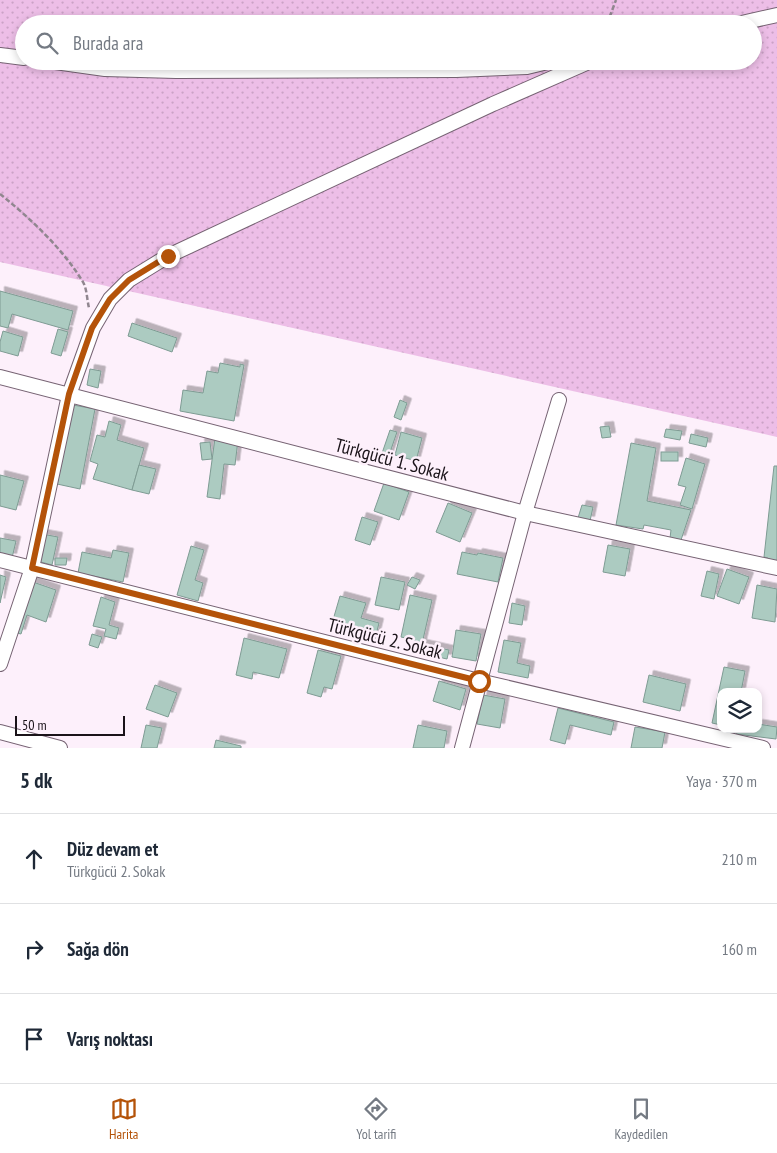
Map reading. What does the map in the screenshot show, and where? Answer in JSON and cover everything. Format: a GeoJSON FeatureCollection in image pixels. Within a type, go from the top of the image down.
{"type":"FeatureCollection","features":[{"type":"Feature","properties":{"kind":"street"},"geometry":{"type":"LineString","coordinates":[[762,18],[777,15]]}},
{"type":"Feature","properties":{"kind":"street"},"geometry":{"type":"LineString","coordinates":[[0,55],[15,57]]}},
{"type":"Feature","properties":{"kind":"street"},"geometry":{"type":"LineString","coordinates":[[141,70],[456,70]]}},
{"type":"Feature","properties":{"kind":"street"},"geometry":{"type":"LineString","coordinates":[[0,664],[32,568],[69,394],[92,328],[110,299],[129,280],[168,256],[493,104],[571,70]]}},
{"type":"Feature","properties":{"kind":"street","name":"Türkgücü 1. Sokak"},"geometry":{"type":"LineString","coordinates":[[0,377],[526,513],[777,568]]}},
{"type":"Feature","properties":{"kind":"street"},"geometry":{"type":"LineString","coordinates":[[462,748],[479,681],[559,400]]}},
{"type":"Feature","properties":{"kind":"street","name":"Türkgücü 2. Sokak"},"geometry":{"type":"LineString","coordinates":[[0,560],[479,681],[763,748]]}},
{"type":"Feature","properties":{"kind":"street"},"geometry":{"type":"LineString","coordinates":[[0,732],[60,748]]}},
{"type":"Feature","properties":{"kind":"path"},"geometry":{"type":"LineString","coordinates":[[610,15],[616,0]]}},
{"type":"Feature","properties":{"kind":"path"},"geometry":{"type":"LineString","coordinates":[[0,194],[41,231],[84,284],[92,328]]}},
{"type":"Feature","properties":{"kind":"shaded area"},"geometry":{"type":"Polygon","coordinates":[[[0,0],[777,0],[777,437],[0,262],[0,0]]]}},
{"type":"Feature","properties":{"kind":"building"},"geometry":{"type":"Polygon","coordinates":[[[0,291],[73,311],[68,330],[12,314],[8,328],[0,326],[0,291]]]}},
{"type":"Feature","properties":{"kind":"building"},"geometry":{"type":"Polygon","coordinates":[[[132,323],[177,338],[172,352],[128,336],[132,323]]]}},
{"type":"Feature","properties":{"kind":"building"},"geometry":{"type":"Polygon","coordinates":[[[58,329],[68,332],[61,356],[51,353],[58,329]]]}},
{"type":"Feature","properties":{"kind":"building"},"geometry":{"type":"Polygon","coordinates":[[[3,331],[23,337],[18,356],[0,351],[3,331]]]}},
{"type":"Feature","properties":{"kind":"building"},"geometry":{"type":"Polygon","coordinates":[[[220,363],[240,367],[240,364],[244,365],[234,421],[180,411],[183,390],[203,393],[207,371],[218,373],[220,363]]]}},
{"type":"Feature","properties":{"kind":"building"},"geometry":{"type":"Polygon","coordinates":[[[90,369],[101,371],[98,388],[87,385],[90,369]]]}},
{"type":"Feature","properties":{"kind":"building"},"geometry":{"type":"Polygon","coordinates":[[[400,400],[407,403],[401,420],[394,417],[400,400]]]}},
{"type":"Feature","properties":{"kind":"building"},"geometry":{"type":"Polygon","coordinates":[[[73,405],[95,409],[80,489],[57,484],[73,405]]]}},
{"type":"Feature","properties":{"kind":"building"},"geometry":{"type":"Polygon","coordinates":[[[109,421],[121,425],[117,440],[144,448],[132,490],[93,479],[98,464],[90,461],[97,435],[105,437],[109,421]]]}},
{"type":"Feature","properties":{"kind":"building"},"geometry":{"type":"Polygon","coordinates":[[[609,426],[611,437],[602,438],[600,427],[609,426]]]}},
{"type":"Feature","properties":{"kind":"building"},"geometry":{"type":"Polygon","coordinates":[[[666,429],[682,431],[680,440],[664,437],[666,429]]]}},
{"type":"Feature","properties":{"kind":"building"},"geometry":{"type":"Polygon","coordinates":[[[390,430],[397,432],[386,464],[379,462],[390,430]]]}},
{"type":"Feature","properties":{"kind":"building"},"geometry":{"type":"Polygon","coordinates":[[[401,432],[422,438],[416,461],[395,455],[401,432]]]}},
{"type":"Feature","properties":{"kind":"building"},"geometry":{"type":"Polygon","coordinates":[[[691,434],[708,438],[706,447],[689,443],[691,434]]]}},
{"type":"Feature","properties":{"kind":"building"},"geometry":{"type":"Polygon","coordinates":[[[215,438],[238,440],[235,465],[224,464],[220,499],[207,497],[215,438]]]}},
{"type":"Feature","properties":{"kind":"building"},"geometry":{"type":"Polygon","coordinates":[[[210,442],[212,459],[202,460],[200,443],[210,442]]]}},
{"type":"Feature","properties":{"kind":"building"},"geometry":{"type":"Polygon","coordinates":[[[631,443],[656,448],[647,501],[691,510],[681,540],[670,538],[671,530],[644,525],[643,529],[616,525],[631,443]]]}},
{"type":"Feature","properties":{"kind":"building"},"geometry":{"type":"Polygon","coordinates":[[[661,452],[678,452],[678,461],[661,461],[661,452]]]}},
{"type":"Feature","properties":{"kind":"building"},"geometry":{"type":"Polygon","coordinates":[[[686,458],[705,464],[692,509],[680,505],[686,487],[678,485],[686,458]]]}},
{"type":"Feature","properties":{"kind":"building"},"geometry":{"type":"Polygon","coordinates":[[[139,465],[156,469],[149,494],[132,490],[139,465]]]}},
{"type":"Feature","properties":{"kind":"building"},"geometry":{"type":"Polygon","coordinates":[[[774,466],[777,466],[777,561],[768,560],[768,558],[764,557],[774,466]]]}},
{"type":"Feature","properties":{"kind":"building"},"geometry":{"type":"Polygon","coordinates":[[[0,475],[24,481],[16,510],[0,506],[0,475]]]}},
{"type":"Feature","properties":{"kind":"building"},"geometry":{"type":"Polygon","coordinates":[[[384,483],[409,492],[399,520],[374,511],[384,483]]]}},
{"type":"Feature","properties":{"kind":"building"},"geometry":{"type":"Polygon","coordinates":[[[448,503],[472,513],[460,542],[436,532],[448,503]]]}},
{"type":"Feature","properties":{"kind":"building"},"geometry":{"type":"Polygon","coordinates":[[[582,505],[593,507],[590,521],[578,518],[582,505]]]}},
{"type":"Feature","properties":{"kind":"building"},"geometry":{"type":"Polygon","coordinates":[[[362,517],[378,522],[370,545],[355,540],[362,517]]]}},
{"type":"Feature","properties":{"kind":"building"},"geometry":{"type":"Polygon","coordinates":[[[42,534],[58,537],[52,565],[37,561],[42,534]]]}},
{"type":"Feature","properties":{"kind":"building"},"geometry":{"type":"Polygon","coordinates":[[[0,538],[16,541],[12,558],[0,555],[0,538]]]}},
{"type":"Feature","properties":{"kind":"building"},"geometry":{"type":"Polygon","coordinates":[[[608,545],[630,549],[625,576],[603,572],[608,545]]]}},
{"type":"Feature","properties":{"kind":"building"},"geometry":{"type":"Polygon","coordinates":[[[191,546],[204,550],[195,580],[203,583],[198,601],[177,595],[191,546]]]}},
{"type":"Feature","properties":{"kind":"building"},"geometry":{"type":"Polygon","coordinates":[[[113,550],[129,553],[123,582],[78,573],[82,552],[111,558],[113,550]]]}},
{"type":"Feature","properties":{"kind":"building"},"geometry":{"type":"Polygon","coordinates":[[[462,552],[503,558],[498,582],[457,574],[462,552]]]}},
{"type":"Feature","properties":{"kind":"building"},"geometry":{"type":"Polygon","coordinates":[[[55,558],[67,558],[66,565],[55,565],[55,558]]]}},
{"type":"Feature","properties":{"kind":"building"},"geometry":{"type":"Polygon","coordinates":[[[727,569],[749,577],[739,604],[717,596],[727,569]]]}},
{"type":"Feature","properties":{"kind":"building"},"geometry":{"type":"Polygon","coordinates":[[[707,571],[719,574],[714,599],[701,596],[707,571]]]}},
{"type":"Feature","properties":{"kind":"building"},"geometry":{"type":"Polygon","coordinates":[[[0,575],[6,577],[0,603],[0,575]]]}},
{"type":"Feature","properties":{"kind":"building"},"geometry":{"type":"Polygon","coordinates":[[[381,577],[405,582],[399,610],[375,605],[381,577]]]}},
{"type":"Feature","properties":{"kind":"building"},"geometry":{"type":"Polygon","coordinates":[[[412,577],[420,580],[415,589],[407,585],[412,577]]]}},
{"type":"Feature","properties":{"kind":"building"},"geometry":{"type":"Polygon","coordinates":[[[30,581],[56,590],[46,622],[27,615],[21,634],[13,632],[30,581]]]}},
{"type":"Feature","properties":{"kind":"building"},"geometry":{"type":"Polygon","coordinates":[[[757,585],[777,589],[775,622],[752,618],[757,585]]]}},
{"type":"Feature","properties":{"kind":"building"},"geometry":{"type":"Polygon","coordinates":[[[410,595],[432,600],[422,644],[449,650],[447,659],[412,651],[415,640],[401,637],[410,595]]]}},
{"type":"Feature","properties":{"kind":"building"},"geometry":{"type":"Polygon","coordinates":[[[340,596],[366,603],[361,618],[379,623],[374,643],[345,635],[348,624],[333,620],[340,596]]]}},
{"type":"Feature","properties":{"kind":"building"},"geometry":{"type":"Polygon","coordinates":[[[101,597],[115,602],[109,625],[119,628],[116,639],[104,636],[106,629],[93,626],[101,597]]]}},
{"type":"Feature","properties":{"kind":"building"},"geometry":{"type":"Polygon","coordinates":[[[512,603],[525,606],[522,625],[509,623],[512,603]]]}},
{"type":"Feature","properties":{"kind":"building"},"geometry":{"type":"Polygon","coordinates":[[[456,630],[481,634],[476,661],[452,657],[456,630]]]}},
{"type":"Feature","properties":{"kind":"building"},"geometry":{"type":"Polygon","coordinates":[[[92,634],[102,637],[98,648],[89,645],[92,634]]]}},
{"type":"Feature","properties":{"kind":"building"},"geometry":{"type":"Polygon","coordinates":[[[244,638],[287,649],[279,678],[253,672],[252,679],[236,675],[244,638]]]}},
{"type":"Feature","properties":{"kind":"building"},"geometry":{"type":"Polygon","coordinates":[[[504,640],[521,643],[517,663],[530,666],[528,678],[498,672],[504,640]]]}},
{"type":"Feature","properties":{"kind":"building"},"geometry":{"type":"Polygon","coordinates":[[[318,650],[341,656],[332,689],[324,687],[321,697],[307,693],[318,650]]]}},
{"type":"Feature","properties":{"kind":"building"},"geometry":{"type":"Polygon","coordinates":[[[724,667],[745,671],[742,688],[720,688],[724,667]]]}},
{"type":"Feature","properties":{"kind":"building"},"geometry":{"type":"Polygon","coordinates":[[[649,675],[686,684],[680,711],[643,702],[649,675]]]}},
{"type":"Feature","properties":{"kind":"building"},"geometry":{"type":"Polygon","coordinates":[[[439,681],[466,689],[460,710],[433,701],[439,681]]]}},
{"type":"Feature","properties":{"kind":"building"},"geometry":{"type":"Polygon","coordinates":[[[155,685],[177,693],[168,717],[146,709],[155,685]]]}},
{"type":"Feature","properties":{"kind":"building"},"geometry":{"type":"Polygon","coordinates":[[[483,695],[505,699],[500,728],[477,724],[483,695]]]}},
{"type":"Feature","properties":{"kind":"building"},"geometry":{"type":"Polygon","coordinates":[[[717,700],[717,724],[712,723],[717,700]]]}},
{"type":"Feature","properties":{"kind":"building"},"geometry":{"type":"Polygon","coordinates":[[[558,708],[614,722],[611,735],[570,725],[565,744],[550,740],[558,708]]]}},
{"type":"Feature","properties":{"kind":"building"},"geometry":{"type":"Polygon","coordinates":[[[146,725],[162,728],[157,748],[141,748],[146,725]]]}},
{"type":"Feature","properties":{"kind":"building"},"geometry":{"type":"Polygon","coordinates":[[[418,725],[447,731],[444,748],[413,748],[418,725]]]}},
{"type":"Feature","properties":{"kind":"building"},"geometry":{"type":"Polygon","coordinates":[[[762,725],[777,727],[776,739],[736,734],[762,733],[762,725]]]}},
{"type":"Feature","properties":{"kind":"building"},"geometry":{"type":"Polygon","coordinates":[[[635,727],[665,732],[662,748],[631,748],[635,727]]]}},
{"type":"Feature","properties":{"kind":"building"},"geometry":{"type":"Polygon","coordinates":[[[216,740],[241,746],[241,748],[214,748],[216,740]]]}},
{"type":"Feature","properties":{"kind":"route"},"geometry":{"type":"LineString","coordinates":[[168,256],[129,280],[110,299],[92,328],[69,394],[32,568],[479,681]]}}]}
